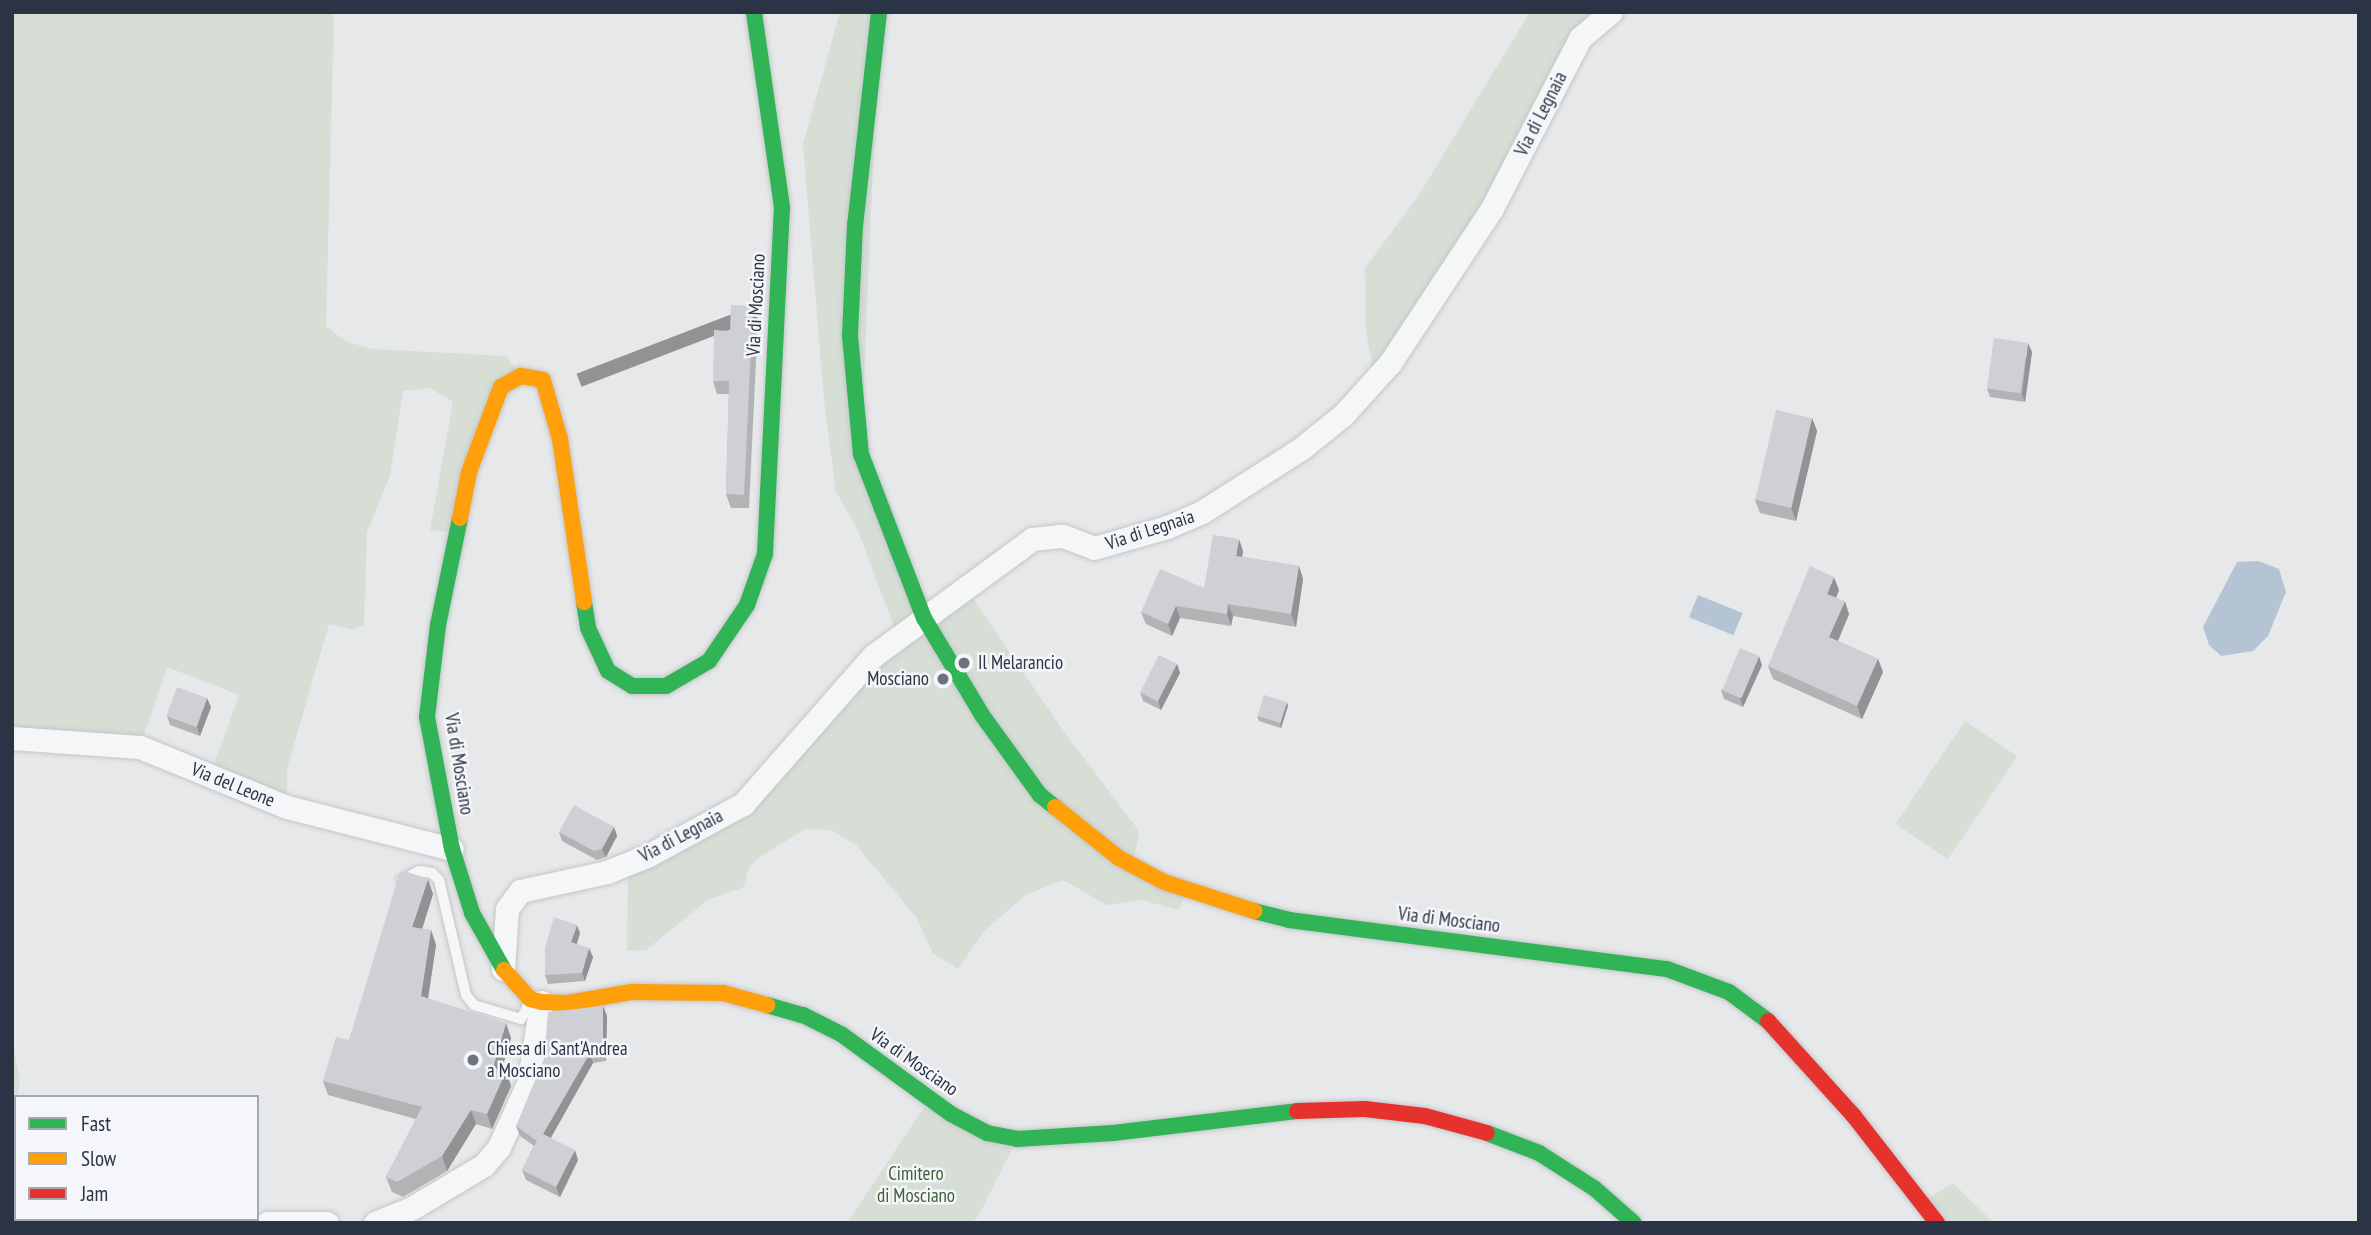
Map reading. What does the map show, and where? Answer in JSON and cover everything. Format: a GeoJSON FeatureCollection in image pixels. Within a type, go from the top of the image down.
{"type":"FeatureCollection","features":[{"type":"Feature","properties":{"kind":"street","name":"Via di Mosciano"},"geometry":{"type":"LineString","coordinates":[[754,12],[782,207],[765,554],[747,605],[709,662],[666,686],[632,686],[608,671],[588,628],[553,404],[542,380],[521,376],[501,387],[489,409],[469,472],[438,625],[427,717],[452,849],[472,913],[503,970],[535,1000],[568,1003],[632,992],[723,993],[803,1015],[841,1034],[951,1114],[987,1133],[1017,1139],[1113,1133],[1280,1111],[1365,1109],[1425,1116],[1478,1129],[1538,1153],[1594,1188],[1634,1223]]}},
{"type":"Feature","properties":{"kind":"street","name":"Via di Mosciano"},"geometry":{"type":"LineString","coordinates":[[879,12],[855,226],[850,336],[860,454],[924,618],[982,715],[1040,794],[1119,858],[1164,882],[1289,920],[1667,969],[1729,992],[1774,1026],[1853,1115],[1937,1223]]}},
{"type":"Feature","properties":{"kind":"street","name":"Via di Legnaia"},"geometry":{"type":"LineString","coordinates":[[503,970],[507,909],[520,891],[607,872],[649,855],[743,803],[873,656],[1032,539],[1063,536],[1094,548],[1202,512],[1302,448],[1344,414],[1390,363],[1427,301],[1491,210],[1580,38],[1611,12]]}},
{"type":"Feature","properties":{"kind":"street","name":"Via del Leone"},"geometry":{"type":"LineString","coordinates":[[12,738],[140,747],[288,807],[452,849]]}},
{"type":"Feature","properties":{"kind":"street"},"geometry":{"type":"LineString","coordinates":[[375,1223],[412,1208],[484,1166],[499,1147],[529,1081],[535,1000]]}},
{"type":"Feature","properties":{"kind":"street"},"geometry":{"type":"LineString","coordinates":[[267,1223],[327,1223]]}},
{"type":"Feature","properties":{"kind":"lane"},"geometry":{"type":"LineString","coordinates":[[393,897],[406,875],[432,873],[448,904],[466,995],[474,1005],[508,1018],[527,1014],[535,1000]]}},
{"type":"Feature","properties":{"kind":"green space"},"geometry":{"type":"Polygon","coordinates":[[[12,12],[334,12],[326,326],[345,341],[372,349],[506,356],[521,376],[501,387],[457,533],[430,530],[453,402],[430,388],[403,391],[390,476],[367,532],[364,624],[354,630],[329,624],[287,769],[287,807],[210,776],[239,695],[167,667],[140,747],[12,738],[12,12]]]}},
{"type":"Feature","properties":{"kind":"green space"},"geometry":{"type":"Polygon","coordinates":[[[840,12],[879,12],[861,454],[924,617],[965,587],[1060,726],[1139,831],[1133,865],[1188,890],[1178,910],[1142,900],[1107,905],[1063,880],[1026,895],[985,930],[958,969],[933,953],[916,917],[856,845],[831,830],[805,829],[757,859],[748,869],[744,887],[708,900],[646,950],[627,951],[628,863],[743,803],[898,637],[856,526],[836,492],[824,400],[803,145],[840,12]]]}},
{"type":"Feature","properties":{"kind":"green space"},"geometry":{"type":"Polygon","coordinates":[[[1530,12],[1589,12],[1491,210],[1375,380],[1366,331],[1365,268],[1417,198],[1530,12]]]}},
{"type":"Feature","properties":{"kind":"green space"},"geometry":{"type":"Polygon","coordinates":[[[1965,721],[2017,756],[1948,859],[1896,824],[1965,721]]]}},
{"type":"Feature","properties":{"kind":"green space"},"geometry":{"type":"Polygon","coordinates":[[[12,1042],[20,1080],[18,1095],[14,1095],[12,1133],[12,1042]]]}},
{"type":"Feature","properties":{"kind":"green space","name":"Cimitero di Mosciano"},"geometry":{"type":"Polygon","coordinates":[[[924,1107],[1017,1139],[979,1215],[972,1223],[847,1223],[924,1107]]]}},
{"type":"Feature","properties":{"kind":"green space"},"geometry":{"type":"Polygon","coordinates":[[[1953,1183],[1994,1223],[1937,1223],[1921,1203],[1953,1183]]]}},
{"type":"Feature","properties":{"kind":"water"},"geometry":{"type":"Polygon","coordinates":[[[2258,561],[2279,569],[2286,592],[2268,636],[2253,651],[2221,656],[2209,645],[2203,627],[2237,562],[2258,561]]]}},
{"type":"Feature","properties":{"kind":"water"},"geometry":{"type":"Polygon","coordinates":[[[1698,595],[1743,613],[1734,635],[1689,617],[1698,595]]]}},
{"type":"Feature","properties":{"kind":"building"},"geometry":{"type":"Polygon","coordinates":[[[731,305],[753,306],[744,495],[726,494],[729,381],[713,381],[714,330],[730,331],[731,305]]]}},
{"type":"Feature","properties":{"kind":"building"},"geometry":{"type":"Polygon","coordinates":[[[1994,338],[2028,343],[2021,393],[1987,389],[1994,338]]]}},
{"type":"Feature","properties":{"kind":"building"},"geometry":{"type":"Polygon","coordinates":[[[1776,410],[1812,418],[1791,508],[1755,500],[1776,410]]]}},
{"type":"Feature","properties":{"kind":"building"},"geometry":{"type":"Polygon","coordinates":[[[1213,535],[1239,539],[1236,556],[1299,566],[1291,614],[1228,604],[1227,614],[1176,606],[1168,624],[1141,612],[1160,569],[1204,588],[1213,535]]]}},
{"type":"Feature","properties":{"kind":"building"},"geometry":{"type":"Polygon","coordinates":[[[1810,566],[1834,577],[1827,594],[1845,601],[1829,637],[1878,659],[1857,706],[1768,666],[1810,566]]]}},
{"type":"Feature","properties":{"kind":"building"},"geometry":{"type":"Polygon","coordinates":[[[1740,648],[1759,656],[1741,699],[1722,690],[1740,648]]]}},
{"type":"Feature","properties":{"kind":"building"},"geometry":{"type":"Polygon","coordinates":[[[1159,655],[1177,664],[1158,702],[1140,692],[1159,655]]]}},
{"type":"Feature","properties":{"kind":"building"},"geometry":{"type":"Polygon","coordinates":[[[177,687],[207,698],[196,727],[166,716],[177,687]]]}},
{"type":"Feature","properties":{"kind":"building"},"geometry":{"type":"Polygon","coordinates":[[[1264,695],[1287,702],[1281,723],[1258,716],[1264,695]]]}},
{"type":"Feature","properties":{"kind":"building"},"geometry":{"type":"Polygon","coordinates":[[[574,805],[614,827],[602,849],[594,851],[559,832],[574,805]]]}},
{"type":"Feature","properties":{"kind":"building"},"geometry":{"type":"Polygon","coordinates":[[[405,871],[428,879],[412,927],[431,930],[421,996],[506,1023],[493,1068],[506,1071],[487,1114],[471,1110],[442,1156],[397,1182],[386,1177],[422,1107],[323,1081],[336,1037],[349,1040],[399,875],[405,871]]]}},
{"type":"Feature","properties":{"kind":"building"},"geometry":{"type":"Polygon","coordinates":[[[554,917],[577,925],[571,942],[589,948],[582,973],[545,975],[545,948],[554,917]]]}},
{"type":"Feature","properties":{"kind":"building"},"geometry":{"type":"Polygon","coordinates":[[[603,1006],[603,1051],[590,1053],[543,1134],[575,1150],[556,1187],[522,1170],[537,1141],[516,1126],[544,1059],[548,1012],[603,1006]]]}},
{"type":"Feature","properties":{"kind":"traffic: fast"},"geometry":{"type":"LineString","coordinates":[[584,602],[588,628],[608,671],[632,686],[666,686],[709,661],[747,605],[765,554],[782,207],[754,12]]}},
{"type":"Feature","properties":{"kind":"traffic: fast"},"geometry":{"type":"LineString","coordinates":[[879,12],[855,225],[850,336],[861,454],[924,618],[982,715],[1040,795],[1055,807]]}},
{"type":"Feature","properties":{"kind":"traffic: fast"},"geometry":{"type":"LineString","coordinates":[[460,518],[438,625],[427,717],[452,849],[472,913],[504,970]]}},
{"type":"Feature","properties":{"kind":"traffic: fast"},"geometry":{"type":"LineString","coordinates":[[1254,911],[1289,920],[1667,969],[1729,992],[1768,1021]]}},
{"type":"Feature","properties":{"kind":"traffic: fast"},"geometry":{"type":"LineString","coordinates":[[767,1005],[803,1015],[841,1034],[951,1114],[987,1133],[1017,1139],[1113,1133],[1297,1111]]}},
{"type":"Feature","properties":{"kind":"traffic: fast"},"geometry":{"type":"LineString","coordinates":[[1487,1133],[1539,1153],[1594,1188],[1634,1223]]}},
{"type":"Feature","properties":{"kind":"traffic: slow"},"geometry":{"type":"LineString","coordinates":[[460,518],[469,472],[501,387],[521,376],[543,380],[560,439],[584,602]]}},
{"type":"Feature","properties":{"kind":"traffic: slow"},"geometry":{"type":"LineString","coordinates":[[1055,807],[1119,858],[1164,882],[1254,911]]}},
{"type":"Feature","properties":{"kind":"traffic: slow"},"geometry":{"type":"LineString","coordinates":[[504,970],[530,999],[541,1002],[568,1003],[632,992],[723,993],[767,1005]]}},
{"type":"Feature","properties":{"kind":"traffic: jam"},"geometry":{"type":"LineString","coordinates":[[1768,1021],[1853,1115],[1937,1223]]}},
{"type":"Feature","properties":{"kind":"traffic: jam"},"geometry":{"type":"LineString","coordinates":[[1297,1111],[1365,1109],[1425,1116],[1487,1133]]}},
{"type":"Feature","properties":{"kind":"place","name":"Il Melarancio"},"geometry":{"type":"Point","coordinates":[964,663]}},
{"type":"Feature","properties":{"kind":"place","name":"Mosciano"},"geometry":{"type":"Point","coordinates":[943,679]}},
{"type":"Feature","properties":{"kind":"place","name":"Chiesa di Sant'Andrea a Mosciano"},"geometry":{"type":"Point","coordinates":[473,1060]}}]}
